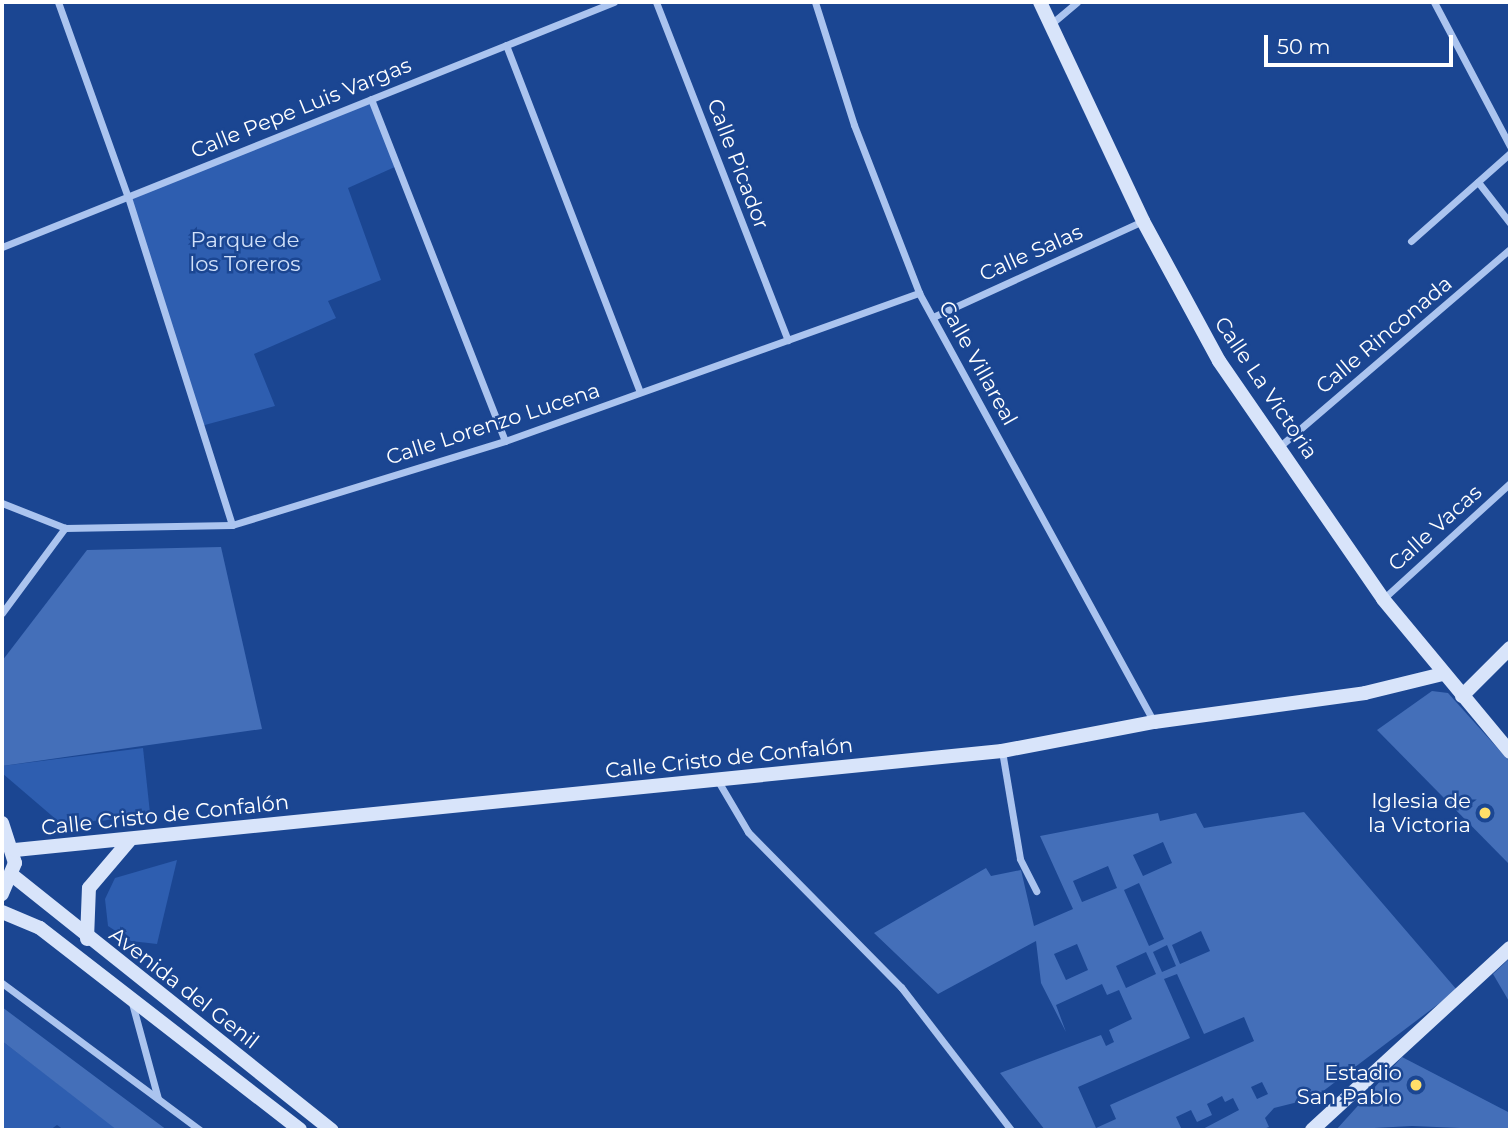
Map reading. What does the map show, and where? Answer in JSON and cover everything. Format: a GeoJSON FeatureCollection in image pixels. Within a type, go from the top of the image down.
{"type":"FeatureCollection","features":[{"type":"Feature","properties":{"kind":"street"},"geometry":{"type":"LineString","coordinates":[[59,2],[128,197],[232,525]]}},
{"type":"Feature","properties":{"kind":"street","name":"Calle Pepe Luis Vargas"},"geometry":{"type":"LineString","coordinates":[[2,247],[614,2]]}},
{"type":"Feature","properties":{"kind":"street","name":"Calle Picador"},"geometry":{"type":"LineString","coordinates":[[656,2],[788,340]]}},
{"type":"Feature","properties":{"kind":"street","name":"Calle Villareal"},"geometry":{"type":"LineString","coordinates":[[815,2],[854,125],[919,293],[1154,722]]}},
{"type":"Feature","properties":{"kind":"street","name":"Calle La Victoria"},"geometry":{"type":"LineString","coordinates":[[1040,2],[1143,221],[1219,361],[1383,599],[1510,752]]}},
{"type":"Feature","properties":{"kind":"street"},"geometry":{"type":"LineString","coordinates":[[1051,25],[1077,2]]}},
{"type":"Feature","properties":{"kind":"street"},"geometry":{"type":"LineString","coordinates":[[1434,2],[1510,146]]}},
{"type":"Feature","properties":{"kind":"street"},"geometry":{"type":"LineString","coordinates":[[506,45],[640,392]]}},
{"type":"Feature","properties":{"kind":"street"},"geometry":{"type":"LineString","coordinates":[[371,99],[505,441]]}},
{"type":"Feature","properties":{"kind":"street"},"geometry":{"type":"LineString","coordinates":[[1410,242],[1510,153]]}},
{"type":"Feature","properties":{"kind":"street"},"geometry":{"type":"LineString","coordinates":[[1478,182],[1510,223]]}},
{"type":"Feature","properties":{"kind":"street","name":"Calle Salas"},"geometry":{"type":"LineString","coordinates":[[933,317],[1143,221]]}},
{"type":"Feature","properties":{"kind":"street","name":"Calle Rinconada"},"geometry":{"type":"LineString","coordinates":[[1279,447],[1510,252]]}},
{"type":"Feature","properties":{"kind":"street","name":"Calle Lorenzo Lucena"},"geometry":{"type":"LineString","coordinates":[[65,528],[232,525],[505,441],[919,293]]}},
{"type":"Feature","properties":{"kind":"street","name":"Calle Vacas"},"geometry":{"type":"LineString","coordinates":[[1383,599],[1510,483]]}},
{"type":"Feature","properties":{"kind":"street"},"geometry":{"type":"LineString","coordinates":[[2,503],[65,528],[2,614]]}},
{"type":"Feature","properties":{"kind":"street"},"geometry":{"type":"LineString","coordinates":[[1462,696],[1510,648]]}},
{"type":"Feature","properties":{"kind":"street","name":"Calle Cristo de Confalón"},"geometry":{"type":"LineString","coordinates":[[15,850],[130,841],[1002,751],[1154,722],[1365,693],[1443,674]]}},
{"type":"Feature","properties":{"kind":"street"},"geometry":{"type":"LineString","coordinates":[[1002,751],[1020,859],[1036,891]]}},
{"type":"Feature","properties":{"kind":"street"},"geometry":{"type":"LineString","coordinates":[[718,781],[748,832],[901,987],[1011,1130]]}},
{"type":"Feature","properties":{"kind":"street"},"geometry":{"type":"LineString","coordinates":[[2,823],[15,850],[12,875],[2,894]]}},
{"type":"Feature","properties":{"kind":"street"},"geometry":{"type":"LineString","coordinates":[[87,939],[89,888],[130,841]]}},
{"type":"Feature","properties":{"kind":"street","name":"Avenida del Genil"},"geometry":{"type":"LineString","coordinates":[[12,875],[87,939],[332,1130]]}},
{"type":"Feature","properties":{"kind":"street","name":"Avenida del Genil"},"geometry":{"type":"LineString","coordinates":[[2,912],[40,928],[300,1130]]}},
{"type":"Feature","properties":{"kind":"street"},"geometry":{"type":"LineString","coordinates":[[1312,1130],[1510,948]]}},
{"type":"Feature","properties":{"kind":"street"},"geometry":{"type":"LineString","coordinates":[[2,983],[200,1130]]}},
{"type":"Feature","properties":{"kind":"street","name":"Avenida del Genil"},"geometry":{"type":"LineString","coordinates":[[131,999],[158,1099]]}},
{"type":"Feature","properties":{"kind":"green space","name":"Parque de los Toreros"},"geometry":{"type":"Polygon","coordinates":[[[371,99],[397,166],[348,188],[381,280],[328,301],[336,318],[254,354],[275,406],[201,426],[128,197],[371,99]]]}},
{"type":"Feature","properties":{"kind":"green space"},"geometry":{"type":"Polygon","coordinates":[[[143,748],[150,813],[65,827],[2,773],[2,766],[143,748]]]}},
{"type":"Feature","properties":{"kind":"green space"},"geometry":{"type":"Polygon","coordinates":[[[177,860],[157,944],[131,941],[108,926],[105,899],[115,878],[177,860]]]}},
{"type":"Feature","properties":{"kind":"green space"},"geometry":{"type":"Polygon","coordinates":[[[2,1041],[119,1130],[64,1130],[57,1125],[50,1130],[2,1130],[2,1041]]]}},
{"type":"Feature","properties":{"kind":"building"},"geometry":{"type":"Polygon","coordinates":[[[221,547],[262,729],[2,766],[2,661],[87,550],[221,547]]]}},
{"type":"Feature","properties":{"kind":"building","name":"Iglesia de la Victoria"},"geometry":{"type":"Polygon","coordinates":[[[1432,691],[1448,693],[1510,762],[1510,865],[1377,730],[1432,691]]]}},
{"type":"Feature","properties":{"kind":"building"},"geometry":{"type":"Polygon","coordinates":[[[1304,812],[1457,990],[1314,1098],[1274,1108],[1265,1118],[1269,1127],[1261,1130],[1201,1130],[1239,1110],[1233,1098],[1225,1102],[1222,1096],[1207,1104],[1212,1115],[1197,1122],[1191,1110],[1176,1117],[1182,1130],[1045,1130],[1000,1073],[1101,1035],[1106,1046],[1114,1042],[1109,1030],[1132,1019],[1119,990],[1107,995],[1102,984],[1056,1005],[1066,1032],[1041,983],[1036,941],[938,994],[874,933],[986,868],[991,876],[1021,870],[1034,926],[1073,909],[1040,836],[1158,813],[1160,821],[1196,813],[1204,828],[1304,812]],[[1163,842],[1133,855],[1143,876],[1172,863],[1163,842]],[[1108,866],[1073,881],[1082,902],[1117,888],[1108,866]],[[1139,883],[1124,890],[1149,946],[1164,939],[1139,883]],[[1201,931],[1172,945],[1180,964],[1210,951],[1201,931]],[[1077,944],[1054,954],[1066,980],[1088,970],[1077,944]],[[1167,945],[1153,952],[1162,972],[1176,966],[1167,945]],[[1146,952],[1116,966],[1126,988],[1156,974],[1146,952]],[[1177,974],[1164,979],[1190,1038],[1078,1087],[1096,1128],[1116,1119],[1110,1105],[1254,1041],[1244,1017],[1204,1034],[1177,974]],[[1262,1082],[1251,1087],[1257,1099],[1268,1094],[1262,1082]]]}},
{"type":"Feature","properties":{"kind":"building"},"geometry":{"type":"Polygon","coordinates":[[[1510,958],[1510,1003],[1493,974],[1510,958]]]}},
{"type":"Feature","properties":{"kind":"building"},"geometry":{"type":"Polygon","coordinates":[[[2,1007],[167,1130],[117,1130],[2,1041],[2,1007]]]}},
{"type":"Feature","properties":{"kind":"building","name":"Estadio San Pablo"},"geometry":{"type":"Polygon","coordinates":[[[1402,1057],[1510,1113],[1510,1130],[1412,1126],[1336,1130],[1402,1057]]]}},
{"type":"Feature","properties":{"kind":"place","name":"Iglesia de la Victoria"},"geometry":{"type":"Point","coordinates":[1485,813]}},
{"type":"Feature","properties":{"kind":"place","name":"Estadio San Pablo"},"geometry":{"type":"Point","coordinates":[1416,1085]}}]}
